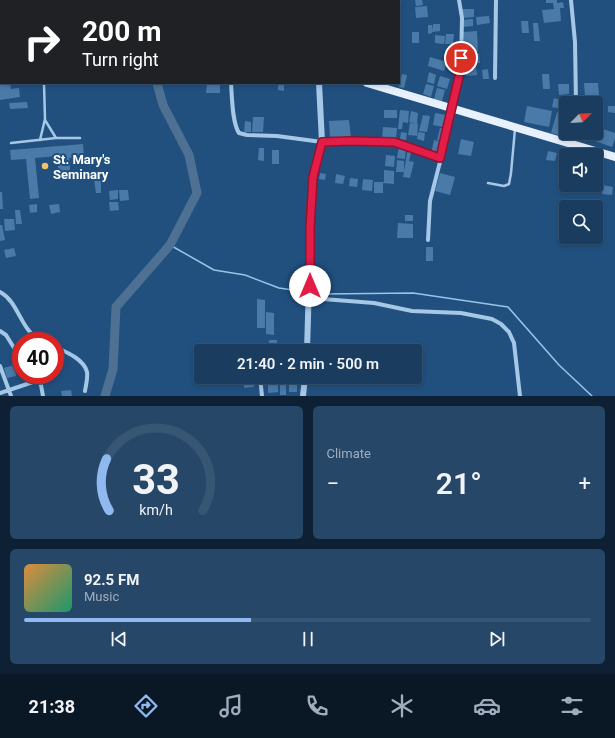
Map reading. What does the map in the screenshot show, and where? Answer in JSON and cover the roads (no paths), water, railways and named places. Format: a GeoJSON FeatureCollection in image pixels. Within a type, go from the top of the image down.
{"type":"FeatureCollection","features":[{"type":"Feature","properties":{"kind":"main road"},"geometry":{"type":"LineString","coordinates":[[370,84],[615,157]]}},
{"type":"Feature","properties":{"kind":"street"},"geometry":{"type":"LineString","coordinates":[[428,240],[430,201],[460,72],[462,18],[459,0]]}},
{"type":"Feature","properties":{"kind":"street"},"geometry":{"type":"LineString","coordinates":[[494,78],[496,0]]}},
{"type":"Feature","properties":{"kind":"street"},"geometry":{"type":"LineString","coordinates":[[571,0],[575,42],[576,96]]}},
{"type":"Feature","properties":{"kind":"street"},"geometry":{"type":"LineString","coordinates":[[231,84],[236,128],[239,133],[322,142],[394,142],[440,158]]}},
{"type":"Feature","properties":{"kind":"street"},"geometry":{"type":"LineString","coordinates":[[307,344],[310,297],[310,229],[313,177],[322,142],[319,84]]}},
{"type":"Feature","properties":{"kind":"street"},"geometry":{"type":"LineString","coordinates":[[0,292],[8,298],[30,332]]}},
{"type":"Feature","properties":{"kind":"street"},"geometry":{"type":"LineString","coordinates":[[310,297],[374,303],[412,311],[461,313],[492,318],[505,328],[514,343],[520,396]]}},
{"type":"Feature","properties":{"kind":"street"},"geometry":{"type":"LineString","coordinates":[[0,331],[6,335],[12,345]]}},
{"type":"Feature","properties":{"kind":"street"},"geometry":{"type":"LineString","coordinates":[[64,352],[75,358],[84,367],[87,376],[85,391]]}},
{"type":"Feature","properties":{"kind":"street"},"geometry":{"type":"LineString","coordinates":[[0,366],[10,396]]}},
{"type":"Feature","properties":{"kind":"street"},"geometry":{"type":"LineString","coordinates":[[0,394],[26,384]]}},
{"type":"Feature","properties":{"kind":"street"},"geometry":{"type":"LineString","coordinates":[[40,384],[43,396]]}},
{"type":"Feature","properties":{"kind":"street"},"geometry":{"type":"LineString","coordinates":[[261,384],[262,396]]}},
{"type":"Feature","properties":{"kind":"street"},"geometry":{"type":"LineString","coordinates":[[303,396],[304,384]]}},
{"type":"Feature","properties":{"kind":"lane"},"geometry":{"type":"LineString","coordinates":[[40,140],[45,119],[44,84]]}},
{"type":"Feature","properties":{"kind":"lane"},"geometry":{"type":"LineString","coordinates":[[45,119],[56,138]]}},
{"type":"Feature","properties":{"kind":"lane"},"geometry":{"type":"LineString","coordinates":[[488,183],[504,186],[508,184],[511,173],[515,128]]}},
{"type":"Feature","properties":{"kind":"lane"},"geometry":{"type":"LineString","coordinates":[[11,143],[56,138],[80,138]]}},
{"type":"Feature","properties":{"kind":"waterway"},"geometry":{"type":"LineString","coordinates":[[105,396],[113,369],[116,307],[170,245],[197,193],[189,155],[163,105],[157,84]]}},
{"type":"Feature","properties":{"kind":"waterway"},"geometry":{"type":"LineString","coordinates":[[170,245],[214,270],[245,275],[279,288],[307,292]]}},
{"type":"Feature","properties":{"kind":"waterway"},"geometry":{"type":"LineString","coordinates":[[311,292],[324,294],[413,293],[508,307],[559,365],[592,396]]}},
{"type":"Feature","properties":{"kind":"place","name":"St. Mary's Seminary"},"geometry":{"type":"Point","coordinates":[45,166]}}]}
